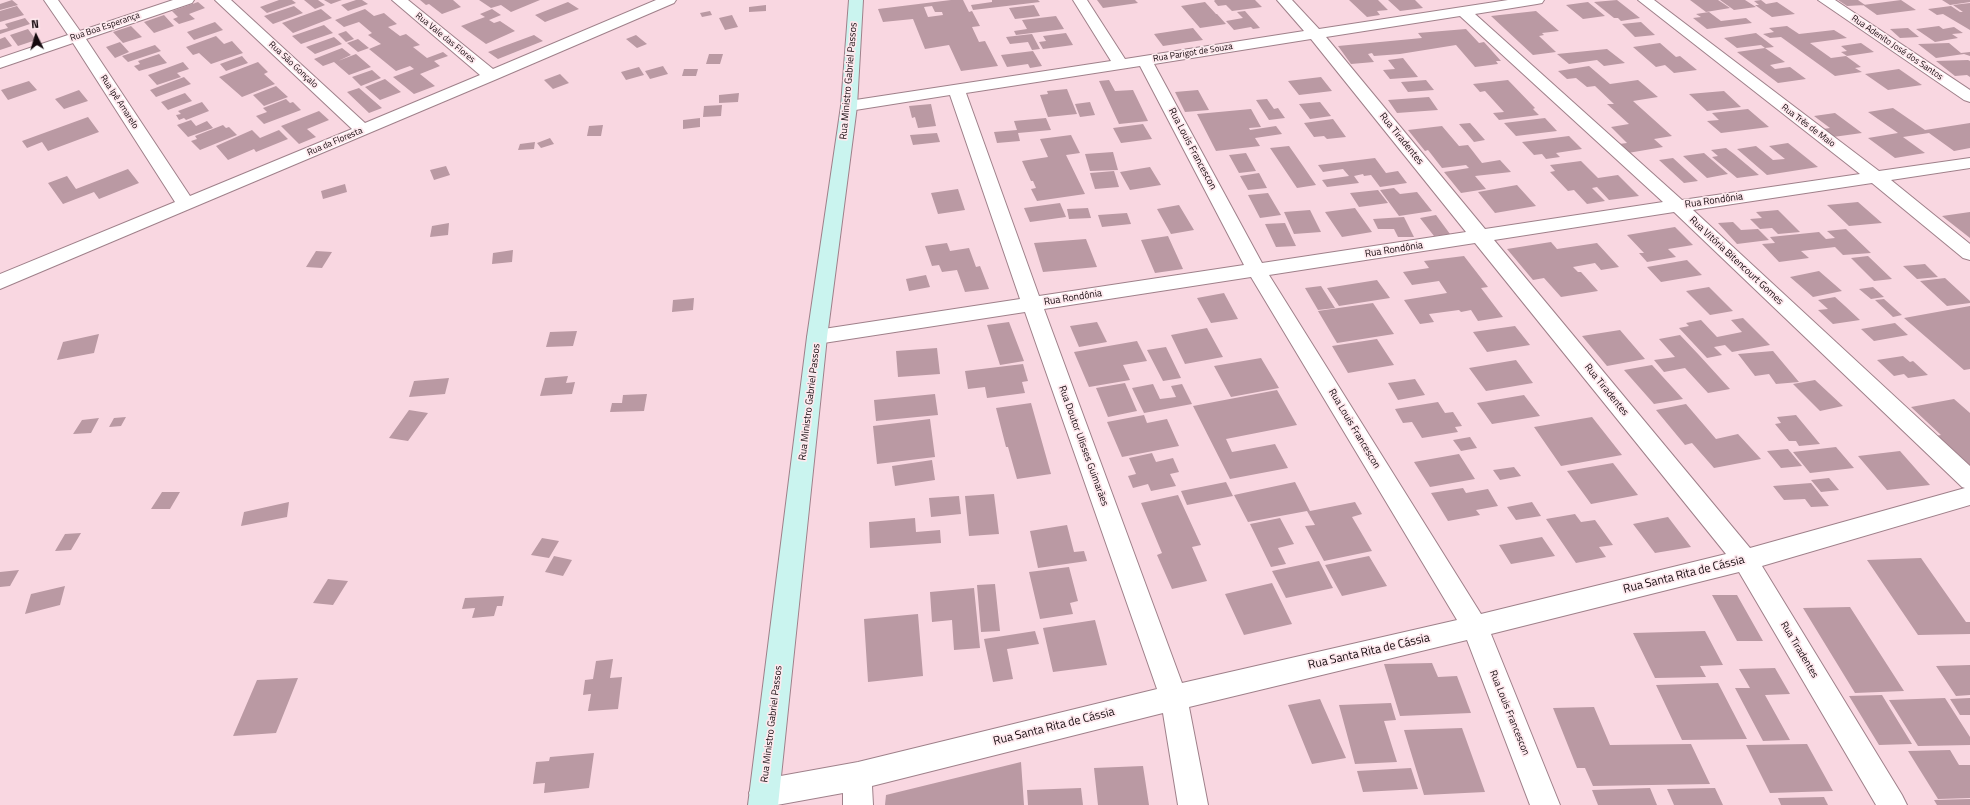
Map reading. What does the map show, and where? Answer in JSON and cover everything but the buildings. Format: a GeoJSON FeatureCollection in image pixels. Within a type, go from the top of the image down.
{"type":"FeatureCollection","features":[{"type":"Feature","properties":{"kind":"main road","name":"Rua Ministro Gabriel Passos"},"geometry":{"type":"LineString","coordinates":[[764,799],[817,337],[849,106],[856,0]]}},
{"type":"Feature","properties":{"kind":"street","name":"Rua Ipê Amarelo"},"geometry":{"type":"LineString","coordinates":[[51,0],[77,37],[186,204]]}},
{"type":"Feature","properties":{"kind":"street","name":"Rua Boa Esperança"},"geometry":{"type":"LineString","coordinates":[[0,63],[187,0]]}},
{"type":"Feature","properties":{"kind":"street","name":"Rua São Gonçalo"},"geometry":{"type":"LineString","coordinates":[[222,0],[363,130]]}},
{"type":"Feature","properties":{"kind":"street","name":"Rua Vale das Flores"},"geometry":{"type":"LineString","coordinates":[[399,0],[491,76]]}},
{"type":"Feature","properties":{"kind":"street","name":"Rua da Floresta"},"geometry":{"type":"LineString","coordinates":[[0,282],[669,0]]}},
{"type":"Feature","properties":{"kind":"street"},"geometry":{"type":"LineString","coordinates":[[1080,0],[1121,64]]}},
{"type":"Feature","properties":{"kind":"street","name":"Rua Tiradentes"},"geometry":{"type":"LineString","coordinates":[[1284,0],[1315,34],[1745,560],[1892,805]]}},
{"type":"Feature","properties":{"kind":"street","name":"Rua Parigot de Souza"},"geometry":{"type":"LineString","coordinates":[[849,106],[957,91],[1121,64],[1464,12],[1492,3],[1537,0]]}},
{"type":"Feature","properties":{"kind":"street","name":"Rua Três de Maio"},"geometry":{"type":"LineString","coordinates":[[1645,0],[1876,178],[1970,254]]}},
{"type":"Feature","properties":{"kind":"street","name":"Rua Adenito José dos Santos"},"geometry":{"type":"LineString","coordinates":[[1825,0],[1970,97]]}},
{"type":"Feature","properties":{"kind":"street","name":"Rua Vitória Bitencourt Gomes"},"geometry":{"type":"LineString","coordinates":[[1464,12],[1678,206],[1970,480]]}},
{"type":"Feature","properties":{"kind":"street","name":"Rua Louis Francescon"},"geometry":{"type":"LineString","coordinates":[[1145,61],[1257,271],[1475,627],[1545,805]]}},
{"type":"Feature","properties":{"kind":"street","name":"Rua Doutor Ulisses Guimarães"},"geometry":{"type":"LineString","coordinates":[[957,91],[1174,698],[1193,805]]}},
{"type":"Feature","properties":{"kind":"street","name":"Rua Rondônia"},"geometry":{"type":"LineString","coordinates":[[817,337],[1970,163]]}},
{"type":"Feature","properties":{"kind":"street","name":"Rua Santa Rita de Cássia"},"geometry":{"type":"LineString","coordinates":[[764,799],[1745,560],[1970,496]]}},
{"type":"Feature","properties":{"kind":"street"},"geometry":{"type":"LineString","coordinates":[[858,776],[858,805]]}}]}
